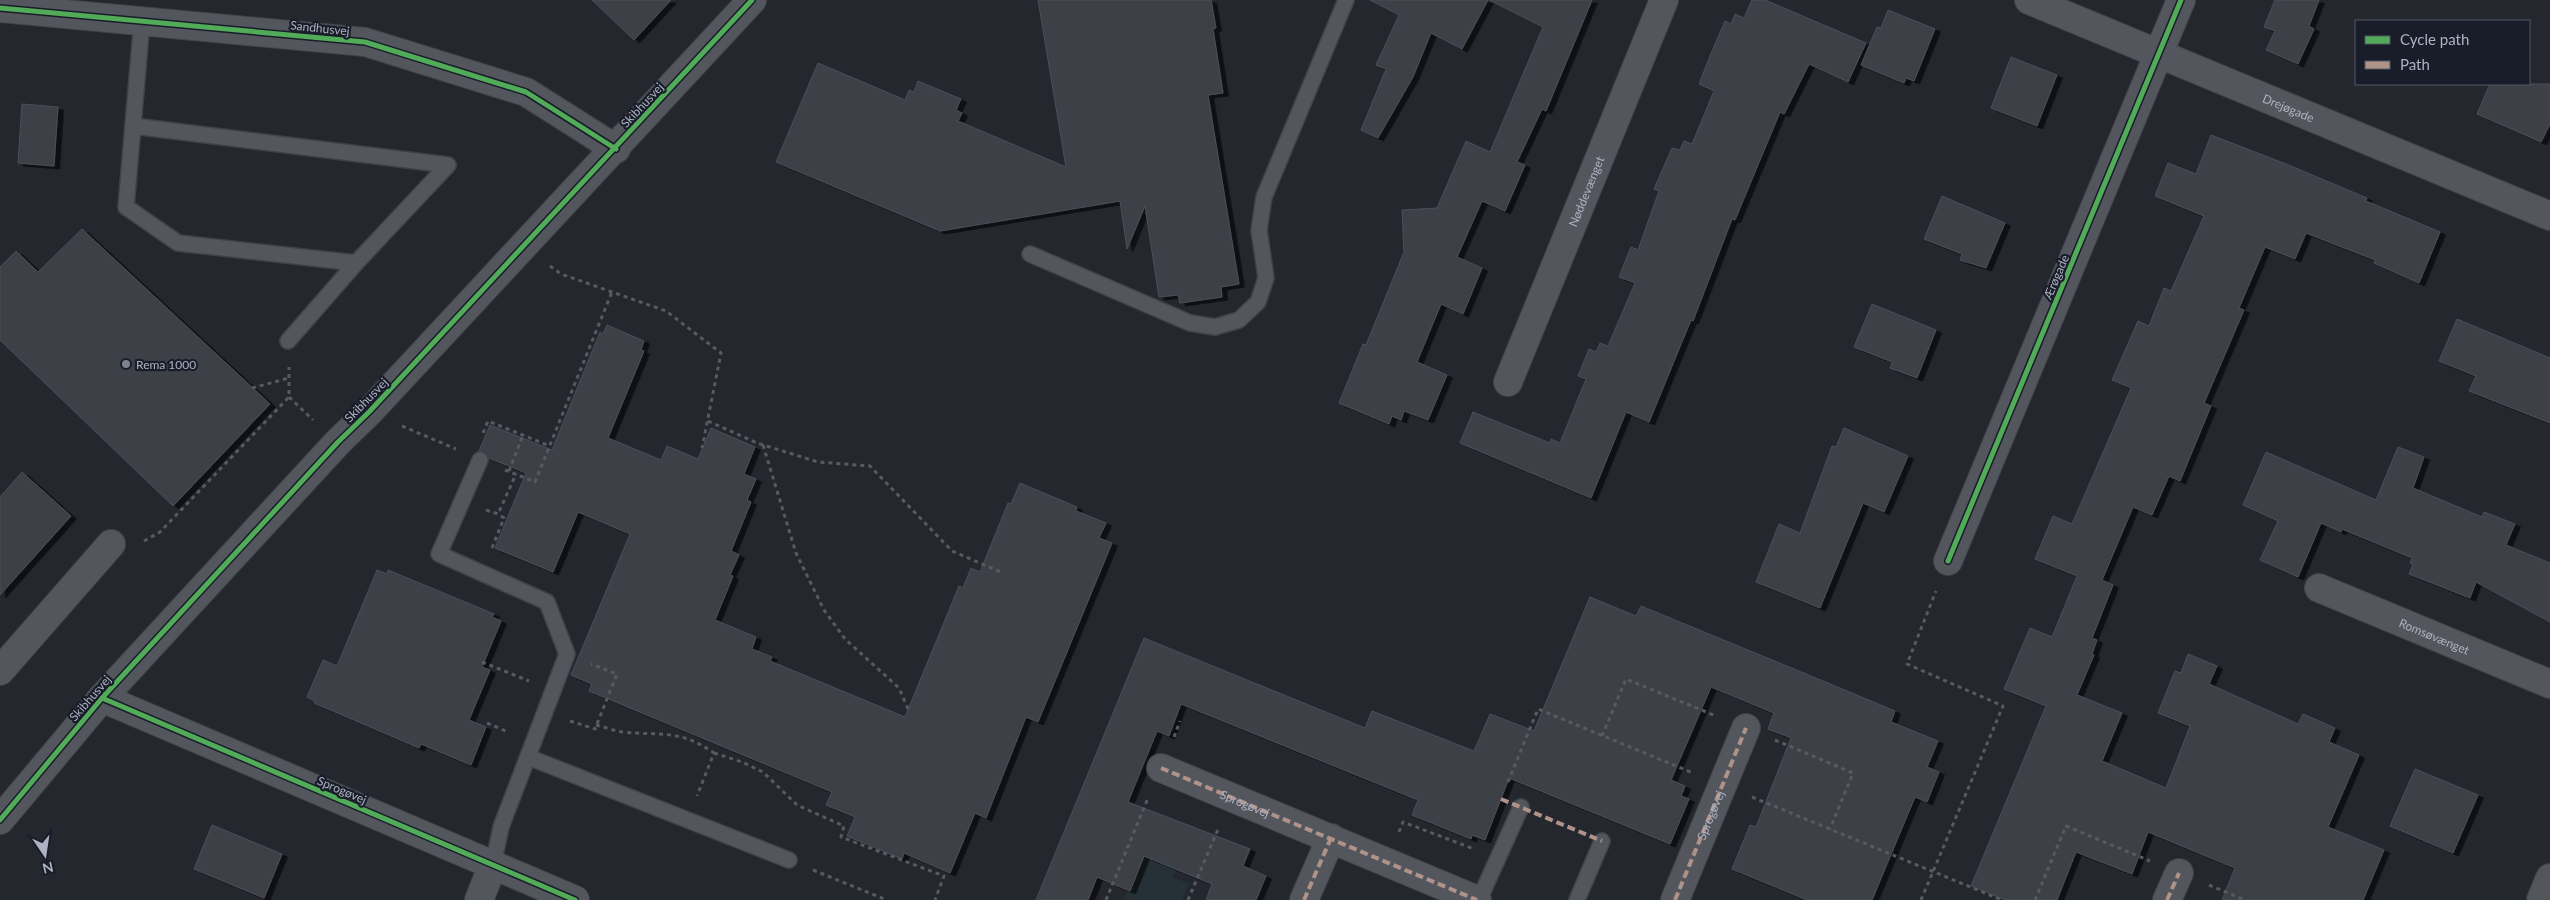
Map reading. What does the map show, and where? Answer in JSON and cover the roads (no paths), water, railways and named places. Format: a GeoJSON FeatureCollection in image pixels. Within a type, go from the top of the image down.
{"type":"FeatureCollection","features":[{"type":"Feature","properties":{"kind":"street","name":"Skibhusvej"},"geometry":{"type":"LineString","coordinates":[[0,820],[102,698],[338,442],[369,412],[616,149],[752,0]]}},
{"type":"Feature","properties":{"kind":"street","name":"Nøddevænget"},"geometry":{"type":"LineString","coordinates":[[1508,382],[1664,0]]}},
{"type":"Feature","properties":{"kind":"street","name":"Drejøgade"},"geometry":{"type":"LineString","coordinates":[[2029,0],[2550,216]]}},
{"type":"Feature","properties":{"kind":"street","name":"Ærøgade"},"geometry":{"type":"LineString","coordinates":[[1948,561],[2181,0]]}},
{"type":"Feature","properties":{"kind":"street","name":"Sandhusvej"},"geometry":{"type":"LineString","coordinates":[[0,8],[365,42],[526,92],[616,149]]}},
{"type":"Feature","properties":{"kind":"street"},"geometry":{"type":"LineString","coordinates":[[0,671],[111,544]]}},
{"type":"Feature","properties":{"kind":"street","name":"Romsøvænget"},"geometry":{"type":"LineString","coordinates":[[2319,588],[2550,684]]}},
{"type":"Feature","properties":{"kind":"street","name":"Sprogøvej"},"geometry":{"type":"LineString","coordinates":[[102,698],[575,900]]}},
{"type":"Feature","properties":{"kind":"street","name":"Sprogøvej"},"geometry":{"type":"LineString","coordinates":[[1675,900],[1746,728]]}},
{"type":"Feature","properties":{"kind":"street","name":"Sprogøvej"},"geometry":{"type":"LineString","coordinates":[[1161,768],[1478,900]]}},
{"type":"Feature","properties":{"kind":"street"},"geometry":{"type":"LineString","coordinates":[[1304,900],[1331,838]]}},
{"type":"Feature","properties":{"kind":"street"},"geometry":{"type":"LineString","coordinates":[[479,900],[493,865]]}},
{"type":"Feature","properties":{"kind":"street"},"geometry":{"type":"LineString","coordinates":[[2167,900],[2179,873]]}},
{"type":"Feature","properties":{"kind":"street"},"geometry":{"type":"LineString","coordinates":[[2541,900],[2550,878]]}},
{"type":"Feature","properties":{"kind":"lane"},"geometry":{"type":"LineString","coordinates":[[1030,254],[1190,323],[1215,327],[1239,320],[1258,302],[1266,278],[1259,230],[1264,197],[1346,0]]}},
{"type":"Feature","properties":{"kind":"lane"},"geometry":{"type":"LineString","coordinates":[[142,20],[126,207],[178,243],[356,262]]}},
{"type":"Feature","properties":{"kind":"lane"},"geometry":{"type":"LineString","coordinates":[[133,126],[448,165],[356,262],[288,341]]}},
{"type":"Feature","properties":{"kind":"lane"},"geometry":{"type":"LineString","coordinates":[[477,458],[438,554],[548,602],[568,654],[501,827],[493,865]]}},
{"type":"Feature","properties":{"kind":"lane"},"geometry":{"type":"LineString","coordinates":[[528,757],[789,860]]}},
{"type":"Feature","properties":{"kind":"lane"},"geometry":{"type":"LineString","coordinates":[[1478,900],[1521,807]]}},
{"type":"Feature","properties":{"kind":"lane"},"geometry":{"type":"LineString","coordinates":[[1577,900],[1602,841]]}},
{"type":"Feature","properties":{"kind":"place","name":"Rema 1000"},"geometry":{"type":"Point","coordinates":[126,364]}}]}
